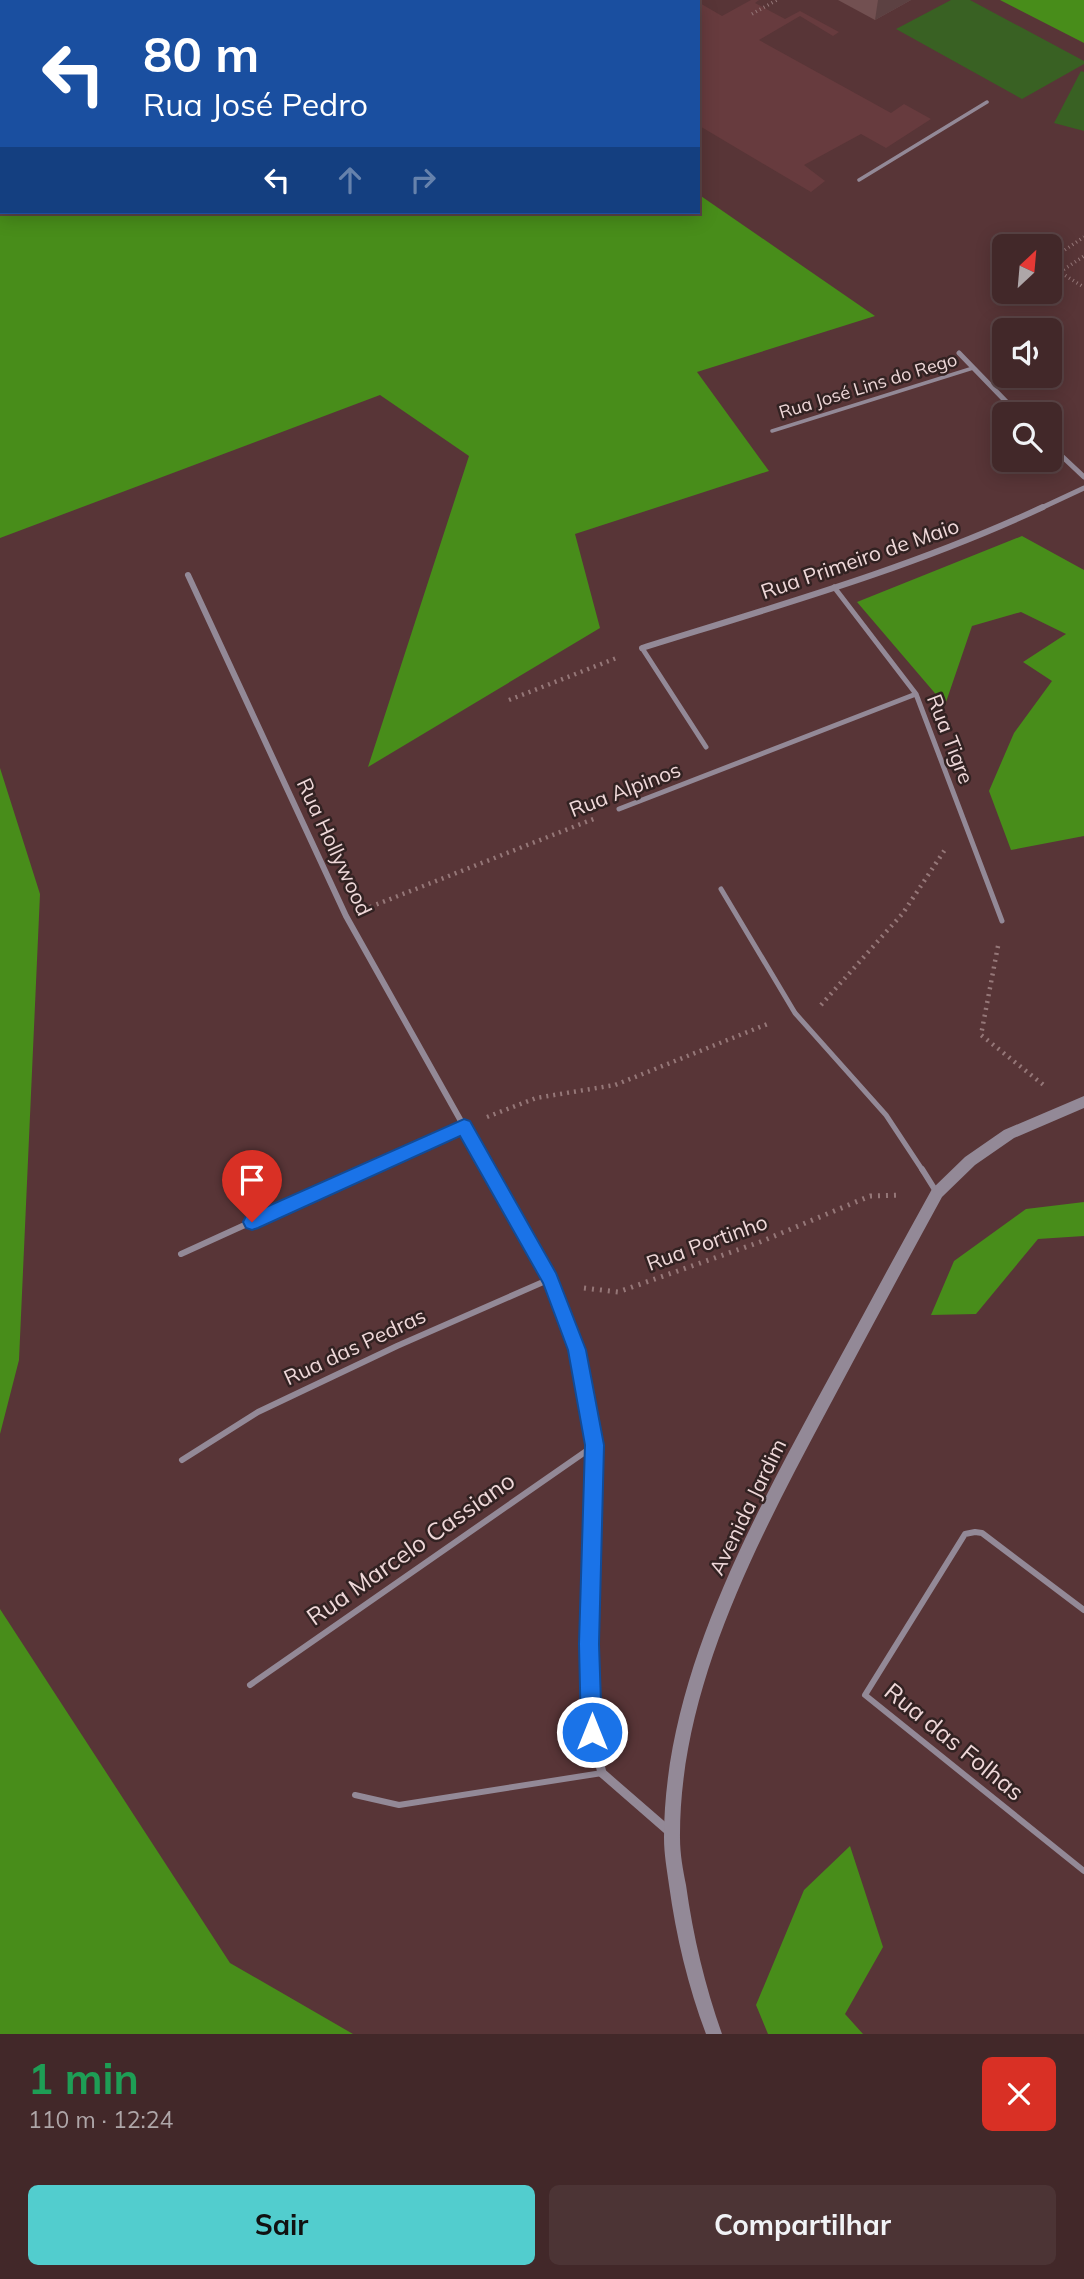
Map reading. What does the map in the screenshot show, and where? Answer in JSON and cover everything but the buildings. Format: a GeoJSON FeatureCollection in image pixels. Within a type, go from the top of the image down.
{"type":"FeatureCollection","features":[{"type":"Feature","properties":{"kind":"street"},"geometry":{"type":"LineString","coordinates":[[960,353],[1006,402]]}},
{"type":"Feature","properties":{"kind":"street"},"geometry":{"type":"LineString","coordinates":[[1062,456],[1084,477]]}},
{"type":"Feature","properties":{"kind":"street","name":"Rua Primeiro de Maio"},"geometry":{"type":"LineString","coordinates":[[642,648],[834,587],[1034,512],[1084,488]]}},
{"type":"Feature","properties":{"kind":"street","name":"Rua Hollywood"},"geometry":{"type":"LineString","coordinates":[[188,575],[346,916],[550,1279],[577,1350],[595,1445],[589,1644],[592,1732],[602,1773]]}},
{"type":"Feature","properties":{"kind":"street","name":"Avenida Jardim"},"geometry":{"type":"LineString","coordinates":[[714,2034],[704,2009],[682,1921],[671,1834],[677,1773],[696,1681],[743,1559],[793,1459],[937,1193],[970,1161],[1009,1134],[1084,1102]]}},
{"type":"Feature","properties":{"kind":"street"},"geometry":{"type":"LineString","coordinates":[[602,1773],[671,1834]]}},
{"type":"Feature","properties":{"kind":"lane"},"geometry":{"type":"LineString","coordinates":[[859,180],[987,102]]}},
{"type":"Feature","properties":{"kind":"lane","name":"Rua José Lins do Rego"},"geometry":{"type":"LineString","coordinates":[[772,431],[973,368]]}},
{"type":"Feature","properties":{"kind":"lane","name":"Rua Tigre"},"geometry":{"type":"LineString","coordinates":[[834,587],[916,694],[1002,921]]}},
{"type":"Feature","properties":{"kind":"lane"},"geometry":{"type":"LineString","coordinates":[[642,648],[706,747]]}},
{"type":"Feature","properties":{"kind":"lane","name":"Rua Alpinos"},"geometry":{"type":"LineString","coordinates":[[619,809],[916,694]]}},
{"type":"Feature","properties":{"kind":"lane"},"geometry":{"type":"LineString","coordinates":[[721,889],[796,1013],[886,1115],[937,1193]]}},
{"type":"Feature","properties":{"kind":"lane"},"geometry":{"type":"LineString","coordinates":[[181,1254],[464,1126]]}},
{"type":"Feature","properties":{"kind":"lane","name":"Rua das Pedras"},"geometry":{"type":"LineString","coordinates":[[182,1460],[258,1412],[397,1346],[550,1279]]}},
{"type":"Feature","properties":{"kind":"lane","name":"Rua Marcelo Cassiano"},"geometry":{"type":"LineString","coordinates":[[250,1685],[595,1445]]}},
{"type":"Feature","properties":{"kind":"lane","name":"Rua das Folhas"},"geometry":{"type":"LineString","coordinates":[[1084,1610],[984,1535],[971,1531],[965,1534],[867,1688],[866,1695],[1084,1871]]}},
{"type":"Feature","properties":{"kind":"lane"},"geometry":{"type":"LineString","coordinates":[[355,1795],[399,1805],[602,1773]]}},
{"type":"Feature","properties":{"kind":"path"},"geometry":{"type":"LineString","coordinates":[[752,14],[777,0]]}},
{"type":"Feature","properties":{"kind":"path"},"geometry":{"type":"LineString","coordinates":[[1062,252],[1084,237]]}},
{"type":"Feature","properties":{"kind":"path"},"geometry":{"type":"LineString","coordinates":[[1062,271],[1084,256]]}},
{"type":"Feature","properties":{"kind":"path"},"geometry":{"type":"LineString","coordinates":[[1062,273],[1082,286]]}},
{"type":"Feature","properties":{"kind":"path"},"geometry":{"type":"LineString","coordinates":[[509,700],[642,648]]}},
{"type":"Feature","properties":{"kind":"path","name":"Rua Alpinos"},"geometry":{"type":"LineString","coordinates":[[346,916],[619,809]]}},
{"type":"Feature","properties":{"kind":"path"},"geometry":{"type":"LineString","coordinates":[[464,1126],[536,1098],[615,1086],[825,1003],[903,913],[964,821]]}},
{"type":"Feature","properties":{"kind":"path"},"geometry":{"type":"LineString","coordinates":[[1002,921],[981,1035],[1071,1107]]}},
{"type":"Feature","properties":{"kind":"path","name":"Rua Portinho"},"geometry":{"type":"LineString","coordinates":[[550,1279],[592,1290],[618,1292],[760,1242],[870,1196]]}},
{"type":"Feature","properties":{"kind":"shaded area"},"geometry":{"type":"Polygon","coordinates":[[[751,0],[759,0],[755,3],[785,19],[800,11],[839,32],[833,36],[800,16],[759,40],[891,113],[904,104],[931,119],[886,148],[861,134],[804,165],[825,181],[811,192],[700,126],[700,3],[722,16],[751,0]]]}},
{"type":"Feature","properties":{"kind":"green space"},"geometry":{"type":"Polygon","coordinates":[[[951,0],[970,0],[1084,61],[1084,64],[1022,99],[896,29],[951,0]]]}},
{"type":"Feature","properties":{"kind":"green space"},"geometry":{"type":"Polygon","coordinates":[[[1000,0],[1084,0],[1084,43],[1000,0]]]}},
{"type":"Feature","properties":{"kind":"green space"},"geometry":{"type":"Polygon","coordinates":[[[1081,71],[1084,72],[1084,131],[1054,123],[1081,71]]]}},
{"type":"Feature","properties":{"kind":"green space"},"geometry":{"type":"Polygon","coordinates":[[[700,195],[875,316],[697,372],[769,471],[575,534],[600,628],[368,767],[469,456],[380,395],[0,538],[0,214],[700,214],[700,195]]]}},
{"type":"Feature","properties":{"kind":"green space"},"geometry":{"type":"Polygon","coordinates":[[[1022,536],[1084,570],[1084,836],[1011,850],[989,791],[1014,733],[1052,681],[1023,662],[1066,634],[1021,612],[972,626],[945,705],[857,602],[1022,536]]]}},
{"type":"Feature","properties":{"kind":"green space"},"geometry":{"type":"Polygon","coordinates":[[[0,768],[40,894],[19,1360],[0,1434],[0,768]]]}},
{"type":"Feature","properties":{"kind":"green space"},"geometry":{"type":"Polygon","coordinates":[[[1084,1202],[1084,1236],[1038,1239],[976,1314],[931,1315],[954,1261],[1026,1209],[1084,1202]]]}},
{"type":"Feature","properties":{"kind":"green space"},"geometry":{"type":"Polygon","coordinates":[[[0,1609],[230,1963],[353,2034],[0,2034],[0,1609]]]}},
{"type":"Feature","properties":{"kind":"green space"},"geometry":{"type":"Polygon","coordinates":[[[850,1846],[883,1947],[845,2014],[863,2034],[768,2034],[756,2005],[804,1890],[850,1846]]]}},
{"type":"Feature","properties":{"kind":"route"},"geometry":{"type":"LineString","coordinates":[[252,1222],[464,1126],[550,1279],[577,1350],[595,1445],[589,1644],[592,1732]]}}]}
